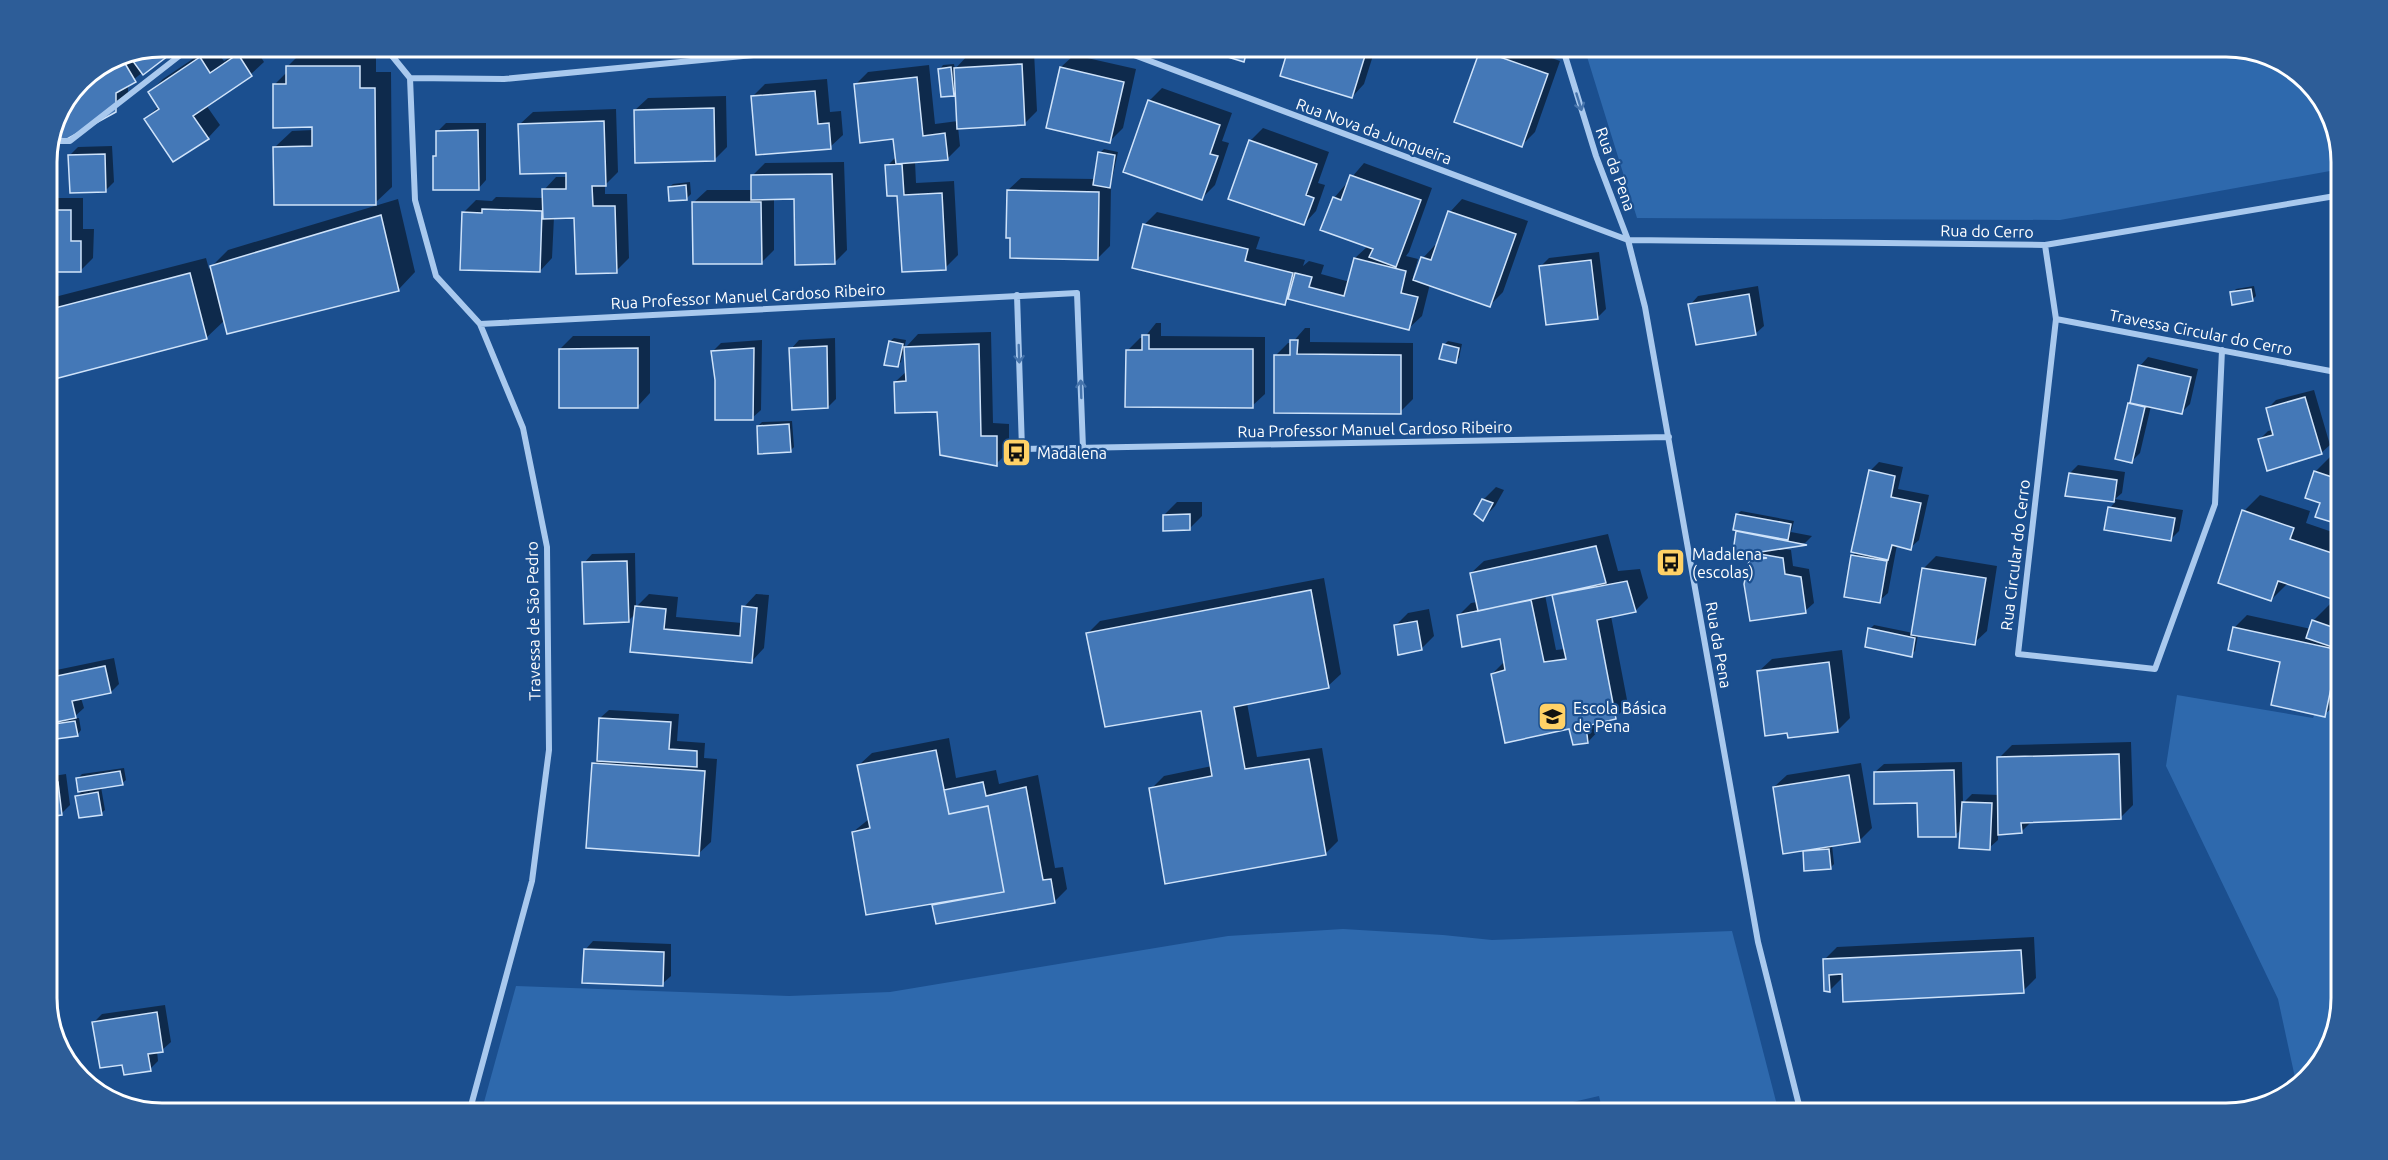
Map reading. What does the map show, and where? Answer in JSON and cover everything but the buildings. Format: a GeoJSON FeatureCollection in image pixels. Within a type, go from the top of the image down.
{"type":"FeatureCollection","features":[{"type":"Feature","properties":{"kind":"street"},"geometry":{"type":"LineString","coordinates":[[60,141],[70,141],[178,57]]}},
{"type":"Feature","properties":{"kind":"street"},"geometry":{"type":"LineString","coordinates":[[393,57],[410,78],[504,80],[735,57]]}},
{"type":"Feature","properties":{"kind":"street","name":"Rua Nova da Junqueira"},"geometry":{"type":"LineString","coordinates":[[1139,57],[1628,240]]}},
{"type":"Feature","properties":{"kind":"street","name":"Rua da Pena"},"geometry":{"type":"LineString","coordinates":[[1565,57],[1596,156],[1628,240],[1645,307],[1758,942],[1798,1103]]}},
{"type":"Feature","properties":{"kind":"street","name":"Travessa de São Pedro"},"geometry":{"type":"LineString","coordinates":[[410,78],[415,200],[436,276],[480,324],[523,428],[547,547],[549,750],[532,882],[472,1103]]}},
{"type":"Feature","properties":{"kind":"street","name":"Rua do Cerro"},"geometry":{"type":"LineString","coordinates":[[1628,240],[2045,245],[2331,197]]}},
{"type":"Feature","properties":{"kind":"street","name":"Rua Circular do Cerro"},"geometry":{"type":"LineString","coordinates":[[2045,245],[2056,319],[2018,654],[2155,669],[2215,504],[2222,350]]}},
{"type":"Feature","properties":{"kind":"street","name":"Rua Professor Manuel Cardoso Ribeiro"},"geometry":{"type":"LineString","coordinates":[[480,324],[1077,292],[1083,448]]}},
{"type":"Feature","properties":{"kind":"street","name":"Rua Professor Manuel Cardoso Ribeiro"},"geometry":{"type":"LineString","coordinates":[[1017,296],[1022,449],[1669,437]]}},
{"type":"Feature","properties":{"kind":"street","name":"Travessa Circular do Cerro"},"geometry":{"type":"LineString","coordinates":[[2056,319],[2331,371]]}},
{"type":"Feature","properties":{"kind":"shaded area"},"geometry":{"type":"Polygon","coordinates":[[[1587,57],[2240,58],[2273,68],[2285,75],[2305,93],[2320,115],[2331,155],[2331,171],[2060,220],[1637,218],[1587,57]]]}},
{"type":"Feature","properties":{"kind":"shaded area"},"geometry":{"type":"Polygon","coordinates":[[[2331,677],[2330,1012],[2320,1045],[2313,1057],[2295,1077],[2278,999],[2166,766],[2177,695],[2313,718],[2331,677]]]}},
{"type":"Feature","properties":{"kind":"shaded area"},"geometry":{"type":"Polygon","coordinates":[[[1343,929],[1492,940],[1732,931],[1776,1103],[1601,1103],[1599,1096],[1569,1103],[484,1103],[516,986],[789,996],[890,992],[1228,936],[1343,929]]]}},
{"type":"Feature","properties":{"kind":"place","name":"Madalena"},"geometry":{"type":"Point","coordinates":[1016,453]}},
{"type":"Feature","properties":{"kind":"place","name":"Madalena (escolas)"},"geometry":{"type":"Point","coordinates":[1671,563]}},
{"type":"Feature","properties":{"kind":"place","name":"Escola Básica de Pena"},"geometry":{"type":"Point","coordinates":[1552,717]}}]}
